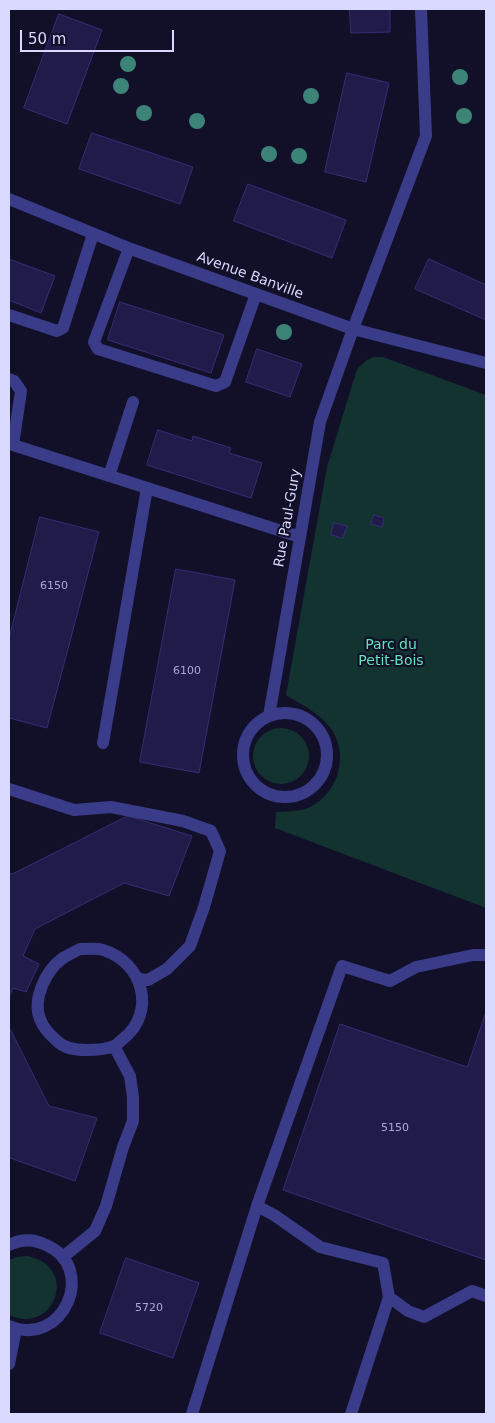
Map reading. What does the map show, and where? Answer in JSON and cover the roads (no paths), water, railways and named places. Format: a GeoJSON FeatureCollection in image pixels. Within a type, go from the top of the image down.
{"type":"FeatureCollection","features":[{"type":"Feature","properties":{"kind":"street","name":"Rue Paul-Gury"},"geometry":{"type":"LineString","coordinates":[[269,716],[320,422],[352,329],[426,136],[421,9]]}},
{"type":"Feature","properties":{"kind":"street","name":"Avenue Banville"},"geometry":{"type":"LineString","coordinates":[[9,199],[129,248],[352,329],[486,363]]}},
{"type":"Feature","properties":{"kind":"street"},"geometry":{"type":"LineString","coordinates":[[9,315],[56,331],[63,328],[93,234]]}},
{"type":"Feature","properties":{"kind":"street"},"geometry":{"type":"LineString","coordinates":[[129,248],[94,342],[98,349],[216,386],[225,382],[256,294]]}},
{"type":"Feature","properties":{"kind":"street"},"geometry":{"type":"LineString","coordinates":[[9,379],[14,381],[21,391],[11,448],[109,476],[300,537]]}},
{"type":"Feature","properties":{"kind":"street"},"geometry":{"type":"LineString","coordinates":[[109,476],[133,402]]}},
{"type":"Feature","properties":{"kind":"street"},"geometry":{"type":"LineString","coordinates":[[102,743],[147,488]]}},
{"type":"Feature","properties":{"kind":"street"},"geometry":{"type":"LineString","coordinates":[[282,713],[295,714],[308,719],[324,739],[327,752],[326,766],[320,778],[312,787],[299,794],[285,797],[270,795],[258,787],[249,776],[243,763],[243,749],[248,735],[257,724],[269,716],[282,713]]}},
{"type":"Feature","properties":{"kind":"street"},"geometry":{"type":"LineString","coordinates":[[9,789],[74,810],[112,807],[183,821],[211,831],[220,851],[204,907],[190,946],[167,969],[148,980],[139,979]]}},
{"type":"Feature","properties":{"kind":"street"},"geometry":{"type":"LineString","coordinates":[[100,949],[115,954],[129,965],[139,979],[143,997],[137,1025],[114,1046],[93,1050],[74,1050],[58,1043],[48,1032],[40,1018],[37,1004],[50,970],[62,959],[80,950],[100,949]]}},
{"type":"Feature","properties":{"kind":"street"},"geometry":{"type":"LineString","coordinates":[[192,1414],[257,1206],[342,966],[390,981],[416,967],[472,955],[486,955]]}},
{"type":"Feature","properties":{"kind":"street"},"geometry":{"type":"LineString","coordinates":[[63,1257],[94,1231],[106,1206],[133,1121],[133,1096],[130,1076],[114,1046]]}},
{"type":"Feature","properties":{"kind":"street"},"geometry":{"type":"LineString","coordinates":[[257,1206],[274,1215],[320,1247],[382,1263],[388,1297],[351,1414]]}},
{"type":"Feature","properties":{"kind":"street"},"geometry":{"type":"LineString","coordinates":[[9,1245],[17,1241],[31,1240],[50,1246],[63,1257],[72,1280],[71,1295],[66,1308],[57,1319],[44,1327],[30,1330],[12,1328],[9,1364]]}},
{"type":"Feature","properties":{"kind":"street"},"geometry":{"type":"LineString","coordinates":[[388,1297],[408,1311],[424,1316],[472,1291],[486,1296]]}},
{"type":"Feature","properties":{"kind":"park label","name":"Parc du Petit-Bois"},"geometry":{"type":"Point","coordinates":[391,654]}}]}
